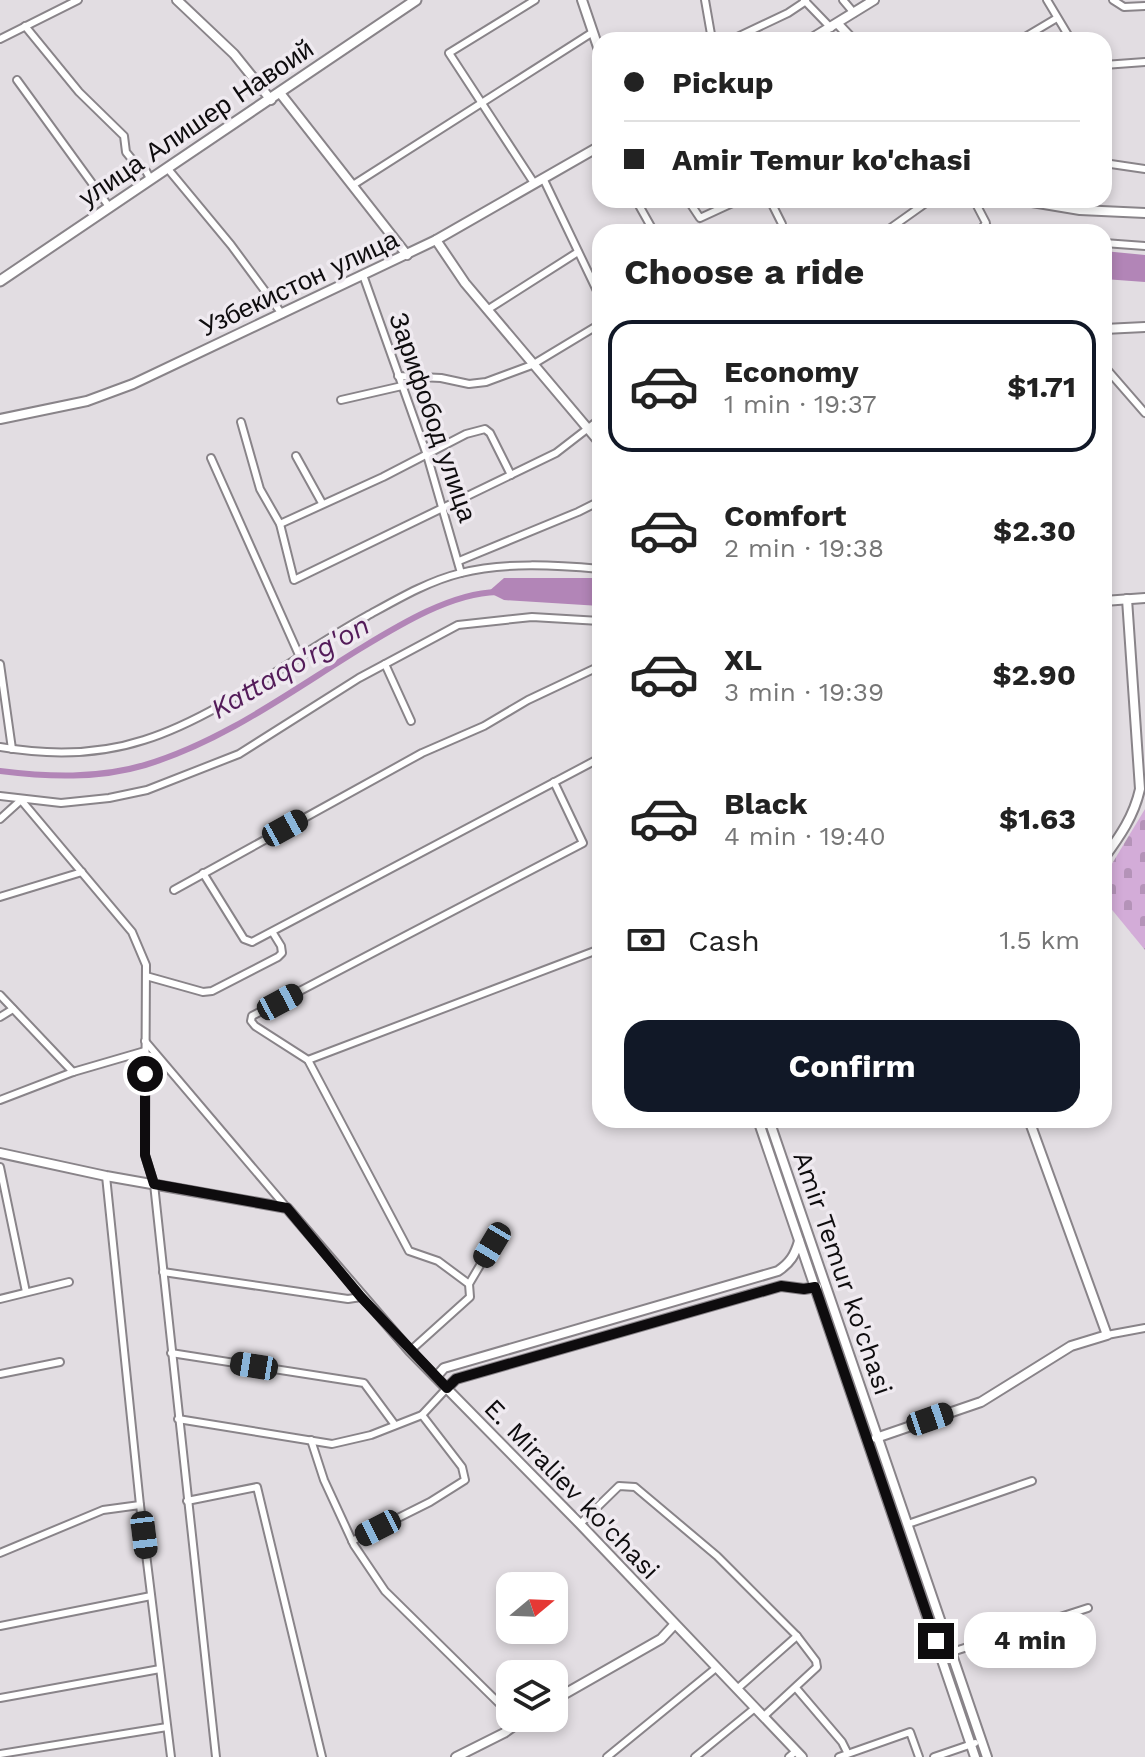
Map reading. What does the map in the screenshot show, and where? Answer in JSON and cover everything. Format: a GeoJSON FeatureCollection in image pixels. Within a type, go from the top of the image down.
{"type":"FeatureCollection","features":[{"type":"Feature","properties":{"kind":"main road","name":"улица Алишер Навоий"},"geometry":{"type":"LineString","coordinates":[[0,281],[416,0]]}},
{"type":"Feature","properties":{"kind":"street"},"geometry":{"type":"LineString","coordinates":[[0,39],[68,2],[78,0]]}},
{"type":"Feature","properties":{"kind":"street"},"geometry":{"type":"LineString","coordinates":[[177,0],[276,96],[353,185],[407,255]]}},
{"type":"Feature","properties":{"kind":"street"},"geometry":{"type":"LineString","coordinates":[[534,183],[449,53],[535,0]]}},
{"type":"Feature","properties":{"kind":"street"},"geometry":{"type":"LineString","coordinates":[[582,0],[593,32]]}},
{"type":"Feature","properties":{"kind":"street"},"geometry":{"type":"LineString","coordinates":[[705,0],[711,32]]}},
{"type":"Feature","properties":{"kind":"street"},"geometry":{"type":"LineString","coordinates":[[843,0],[854,13]]}},
{"type":"Feature","properties":{"kind":"street"},"geometry":{"type":"LineString","coordinates":[[823,32],[874,0]]}},
{"type":"Feature","properties":{"kind":"street"},"geometry":{"type":"LineString","coordinates":[[1047,0],[1066,32]]}},
{"type":"Feature","properties":{"kind":"street"},"geometry":{"type":"LineString","coordinates":[[1113,0],[1124,7],[1145,6]]}},
{"type":"Feature","properties":{"kind":"street"},"geometry":{"type":"LineString","coordinates":[[748,32],[788,13],[805,1],[842,32]]}},
{"type":"Feature","properties":{"kind":"street"},"geometry":{"type":"LineString","coordinates":[[1033,32],[1057,18]]}},
{"type":"Feature","properties":{"kind":"street"},"geometry":{"type":"LineString","coordinates":[[25,26],[79,92],[124,136],[126,152],[151,180]]}},
{"type":"Feature","properties":{"kind":"street"},"geometry":{"type":"LineString","coordinates":[[353,185],[592,33]]}},
{"type":"Feature","properties":{"kind":"street"},"geometry":{"type":"LineString","coordinates":[[1112,64],[1145,62]]}},
{"type":"Feature","properties":{"kind":"street"},"geometry":{"type":"LineString","coordinates":[[17,80],[110,208]]}},
{"type":"Feature","properties":{"kind":"street","name":"Узбекистон улица"},"geometry":{"type":"LineString","coordinates":[[0,419],[87,401],[133,384],[407,255],[592,150]]}},
{"type":"Feature","properties":{"kind":"street"},"geometry":{"type":"LineString","coordinates":[[1112,164],[1145,169]]}},
{"type":"Feature","properties":{"kind":"street"},"geometry":{"type":"LineString","coordinates":[[168,169],[231,245],[282,314]]}},
{"type":"Feature","properties":{"kind":"street"},"geometry":{"type":"LineString","coordinates":[[543,178],[592,281]]}},
{"type":"Feature","properties":{"kind":"street"},"geometry":{"type":"LineString","coordinates":[[693,208],[700,218],[722,208]]}},
{"type":"Feature","properties":{"kind":"street"},"geometry":{"type":"LineString","coordinates":[[774,208],[782,224]]}},
{"type":"Feature","properties":{"kind":"street"},"geometry":{"type":"LineString","coordinates":[[896,224],[919,208]]}},
{"type":"Feature","properties":{"kind":"street"},"geometry":{"type":"LineString","coordinates":[[1068,208],[1145,213]]}},
{"type":"Feature","properties":{"kind":"street"},"geometry":{"type":"LineString","coordinates":[[436,240],[487,310],[592,434]]}},
{"type":"Feature","properties":{"kind":"street"},"geometry":{"type":"LineString","coordinates":[[1112,244],[1145,246]]}},
{"type":"Feature","properties":{"kind":"street"},"geometry":{"type":"LineString","coordinates":[[487,310],[578,252]]}},
{"type":"Feature","properties":{"kind":"street","name":"Зарифобод улица"},"geometry":{"type":"LineString","coordinates":[[363,275],[427,455],[461,573]]}},
{"type":"Feature","properties":{"kind":"street"},"geometry":{"type":"LineString","coordinates":[[1112,329],[1145,327]]}},
{"type":"Feature","properties":{"kind":"street"},"geometry":{"type":"LineString","coordinates":[[398,376],[441,378],[469,384],[486,382],[532,365],[592,329]]}},
{"type":"Feature","properties":{"kind":"street"},"geometry":{"type":"LineString","coordinates":[[1112,375],[1145,413]]}},
{"type":"Feature","properties":{"kind":"street"},"geometry":{"type":"LineString","coordinates":[[341,400],[402,386]]}},
{"type":"Feature","properties":{"kind":"street"},"geometry":{"type":"LineString","coordinates":[[241,422],[260,489],[280,524],[294,580],[556,453],[592,424]]}},
{"type":"Feature","properties":{"kind":"street"},"geometry":{"type":"LineString","coordinates":[[280,524],[466,434],[485,429],[511,475]]}},
{"type":"Feature","properties":{"kind":"street"},"geometry":{"type":"LineString","coordinates":[[296,456],[322,503]]}},
{"type":"Feature","properties":{"kind":"street"},"geometry":{"type":"LineString","coordinates":[[211,458],[299,655]]}},
{"type":"Feature","properties":{"kind":"street"},"geometry":{"type":"LineString","coordinates":[[459,561],[592,505]]}},
{"type":"Feature","properties":{"kind":"street"},"geometry":{"type":"LineString","coordinates":[[0,747],[90,751],[148,739],[211,710],[384,606],[461,573],[520,567],[592,569]]}},
{"type":"Feature","properties":{"kind":"street"},"geometry":{"type":"LineString","coordinates":[[1112,600],[1145,598]]}},
{"type":"Feature","properties":{"kind":"street"},"geometry":{"type":"LineString","coordinates":[[1112,847],[1136,806],[1140,789],[1141,739],[1127,599]]}},
{"type":"Feature","properties":{"kind":"street"},"geometry":{"type":"LineString","coordinates":[[0,796],[73,802],[147,790],[239,754],[385,664],[458,625],[532,617],[592,621]]}},
{"type":"Feature","properties":{"kind":"street"},"geometry":{"type":"LineString","coordinates":[[0,664],[12,749]]}},
{"type":"Feature","properties":{"kind":"street"},"geometry":{"type":"LineString","coordinates":[[385,664],[411,721]]}},
{"type":"Feature","properties":{"kind":"street"},"geometry":{"type":"LineString","coordinates":[[174,890],[422,753],[484,726],[528,700],[592,670]]}},
{"type":"Feature","properties":{"kind":"street"},"geometry":{"type":"LineString","coordinates":[[203,873],[244,939],[252,942],[592,762]]}},
{"type":"Feature","properties":{"kind":"street"},"geometry":{"type":"LineString","coordinates":[[469,1284],[438,1261],[409,1251],[308,1060],[251,1021],[252,1016],[583,843],[554,782]]}},
{"type":"Feature","properties":{"kind":"street"},"geometry":{"type":"LineString","coordinates":[[0,819],[21,800]]}},
{"type":"Feature","properties":{"kind":"street"},"geometry":{"type":"LineString","coordinates":[[21,800],[132,932],[146,965],[145,1155],[154,1184],[216,1757]]}},
{"type":"Feature","properties":{"kind":"street"},"geometry":{"type":"LineString","coordinates":[[0,897],[82,872]]}},
{"type":"Feature","properties":{"kind":"street"},"geometry":{"type":"LineString","coordinates":[[146,976],[203,992],[212,991],[278,957],[282,953],[281,946],[273,933]]}},
{"type":"Feature","properties":{"kind":"street"},"geometry":{"type":"LineString","coordinates":[[308,1060],[592,952]]}},
{"type":"Feature","properties":{"kind":"street"},"geometry":{"type":"LineString","coordinates":[[0,995],[73,1072]]}},
{"type":"Feature","properties":{"kind":"street"},"geometry":{"type":"LineString","coordinates":[[0,1017],[13,1009]]}},
{"type":"Feature","properties":{"kind":"street"},"geometry":{"type":"LineString","coordinates":[[145,1041],[287,1208]]}},
{"type":"Feature","properties":{"kind":"street"},"geometry":{"type":"LineString","coordinates":[[0,1100],[73,1072],[145,1051]]}},
{"type":"Feature","properties":{"kind":"street","name":"Amir Temur ko'chasi"},"geometry":{"type":"LineString","coordinates":[[761,1128],[975,1757]]}},
{"type":"Feature","properties":{"kind":"street","name":"Amir Temur ko'chasi"},"geometry":{"type":"LineString","coordinates":[[772,1128],[987,1757]]}},
{"type":"Feature","properties":{"kind":"street"},"geometry":{"type":"LineString","coordinates":[[1032,1128],[1107,1335]]}},
{"type":"Feature","properties":{"kind":"street"},"geometry":{"type":"LineString","coordinates":[[0,1153],[106,1176],[287,1208]]}},
{"type":"Feature","properties":{"kind":"street"},"geometry":{"type":"LineString","coordinates":[[0,1167],[26,1292]]}},
{"type":"Feature","properties":{"kind":"street"},"geometry":{"type":"LineString","coordinates":[[106,1176],[140,1505],[171,1757]]}},
{"type":"Feature","properties":{"kind":"street","name":"E. Miraliev ko'chasi"},"geometry":{"type":"LineString","coordinates":[[287,1208],[410,1351],[580,1524],[796,1755]]}},
{"type":"Feature","properties":{"kind":"street"},"geometry":{"type":"LineString","coordinates":[[436,1377],[444,1368],[778,1271],[788,1264],[799,1240]]}},
{"type":"Feature","properties":{"kind":"street"},"geometry":{"type":"LineString","coordinates":[[410,1351],[470,1297],[469,1284],[492,1245]]}},
{"type":"Feature","properties":{"kind":"street"},"geometry":{"type":"LineString","coordinates":[[163,1272],[348,1299],[361,1297]]}},
{"type":"Feature","properties":{"kind":"street"},"geometry":{"type":"LineString","coordinates":[[0,1299],[69,1282]]}},
{"type":"Feature","properties":{"kind":"street"},"geometry":{"type":"LineString","coordinates":[[178,1419],[332,1444],[371,1435],[422,1415],[456,1379],[781,1286],[804,1289],[825,1284]]}},
{"type":"Feature","properties":{"kind":"street"},"geometry":{"type":"LineString","coordinates":[[867,1441],[981,1402],[1071,1346],[1145,1328]]}},
{"type":"Feature","properties":{"kind":"street"},"geometry":{"type":"LineString","coordinates":[[171,1353],[364,1383],[395,1425]]}},
{"type":"Feature","properties":{"kind":"street"},"geometry":{"type":"LineString","coordinates":[[0,1374],[60,1362]]}},
{"type":"Feature","properties":{"kind":"street"},"geometry":{"type":"LineString","coordinates":[[352,1541],[430,1502],[465,1480],[462,1467],[422,1415]]}},
{"type":"Feature","properties":{"kind":"street"},"geometry":{"type":"LineString","coordinates":[[311,1440],[324,1480],[352,1541],[385,1591],[496,1698]]}},
{"type":"Feature","properties":{"kind":"street"},"geometry":{"type":"LineString","coordinates":[[908,1524],[1032,1481]]}},
{"type":"Feature","properties":{"kind":"street"},"geometry":{"type":"LineString","coordinates":[[580,1524],[619,1486],[635,1487],[717,1556],[797,1636],[816,1661],[817,1667],[763,1717]]}},
{"type":"Feature","properties":{"kind":"street"},"geometry":{"type":"LineString","coordinates":[[187,1501],[257,1487],[322,1757]]}},
{"type":"Feature","properties":{"kind":"street"},"geometry":{"type":"LineString","coordinates":[[0,1553],[103,1510],[140,1505]]}},
{"type":"Feature","properties":{"kind":"street"},"geometry":{"type":"LineString","coordinates":[[0,1626],[151,1596]]}},
{"type":"Feature","properties":{"kind":"street"},"geometry":{"type":"LineString","coordinates":[[952,1652],[1088,1608]]}},
{"type":"Feature","properties":{"kind":"street"},"geometry":{"type":"LineString","coordinates":[[568,1692],[661,1639],[674,1625]]}},
{"type":"Feature","properties":{"kind":"street"},"geometry":{"type":"LineString","coordinates":[[736,1689],[797,1636]]}},
{"type":"Feature","properties":{"kind":"street"},"geometry":{"type":"LineString","coordinates":[[607,1757],[716,1668]]}},
{"type":"Feature","properties":{"kind":"street"},"geometry":{"type":"LineString","coordinates":[[0,1698],[160,1669]]}},
{"type":"Feature","properties":{"kind":"street"},"geometry":{"type":"LineString","coordinates":[[796,1688],[847,1752]]}},
{"type":"Feature","properties":{"kind":"street"},"geometry":{"type":"LineString","coordinates":[[695,1757],[755,1708]]}},
{"type":"Feature","properties":{"kind":"street"},"geometry":{"type":"LineString","coordinates":[[0,1754],[167,1727]]}},
{"type":"Feature","properties":{"kind":"street"},"geometry":{"type":"LineString","coordinates":[[456,1757],[505,1732]]}},
{"type":"Feature","properties":{"kind":"street"},"geometry":{"type":"LineString","coordinates":[[839,1757],[910,1732],[919,1757]]}},
{"type":"Feature","properties":{"kind":"street"},"geometry":{"type":"LineString","coordinates":[[934,1757],[982,1741]]}},
{"type":"Feature","properties":{"kind":"green space"},"geometry":{"type":"Polygon","coordinates":[[[1145,809],[1145,950],[1112,910],[1112,864],[1145,809]]]}},
{"type":"Feature","properties":{"kind":"shaded area"},"geometry":{"type":"Polygon","coordinates":[[[1112,252],[1145,255],[1145,282],[1112,280],[1112,252]]]}},
{"type":"Feature","properties":{"kind":"shaded area"},"geometry":{"type":"Polygon","coordinates":[[[504,578],[592,578],[592,606],[504,600],[488,592],[504,578]]]}},
{"type":"Feature","properties":{"kind":"waterway","name":"Kattaqo'rg'on"},"geometry":{"type":"LineString","coordinates":[[0,771],[36,775],[91,775],[127,770],[173,755],[255,715],[406,622],[461,598],[497,592]]}},
{"type":"Feature","properties":{"kind":"route"},"geometry":{"type":"LineString","coordinates":[[145,1074],[145,1155],[154,1184],[287,1208],[361,1297],[447,1388],[456,1379],[781,1286],[815,1287],[936,1641]]}}]}
